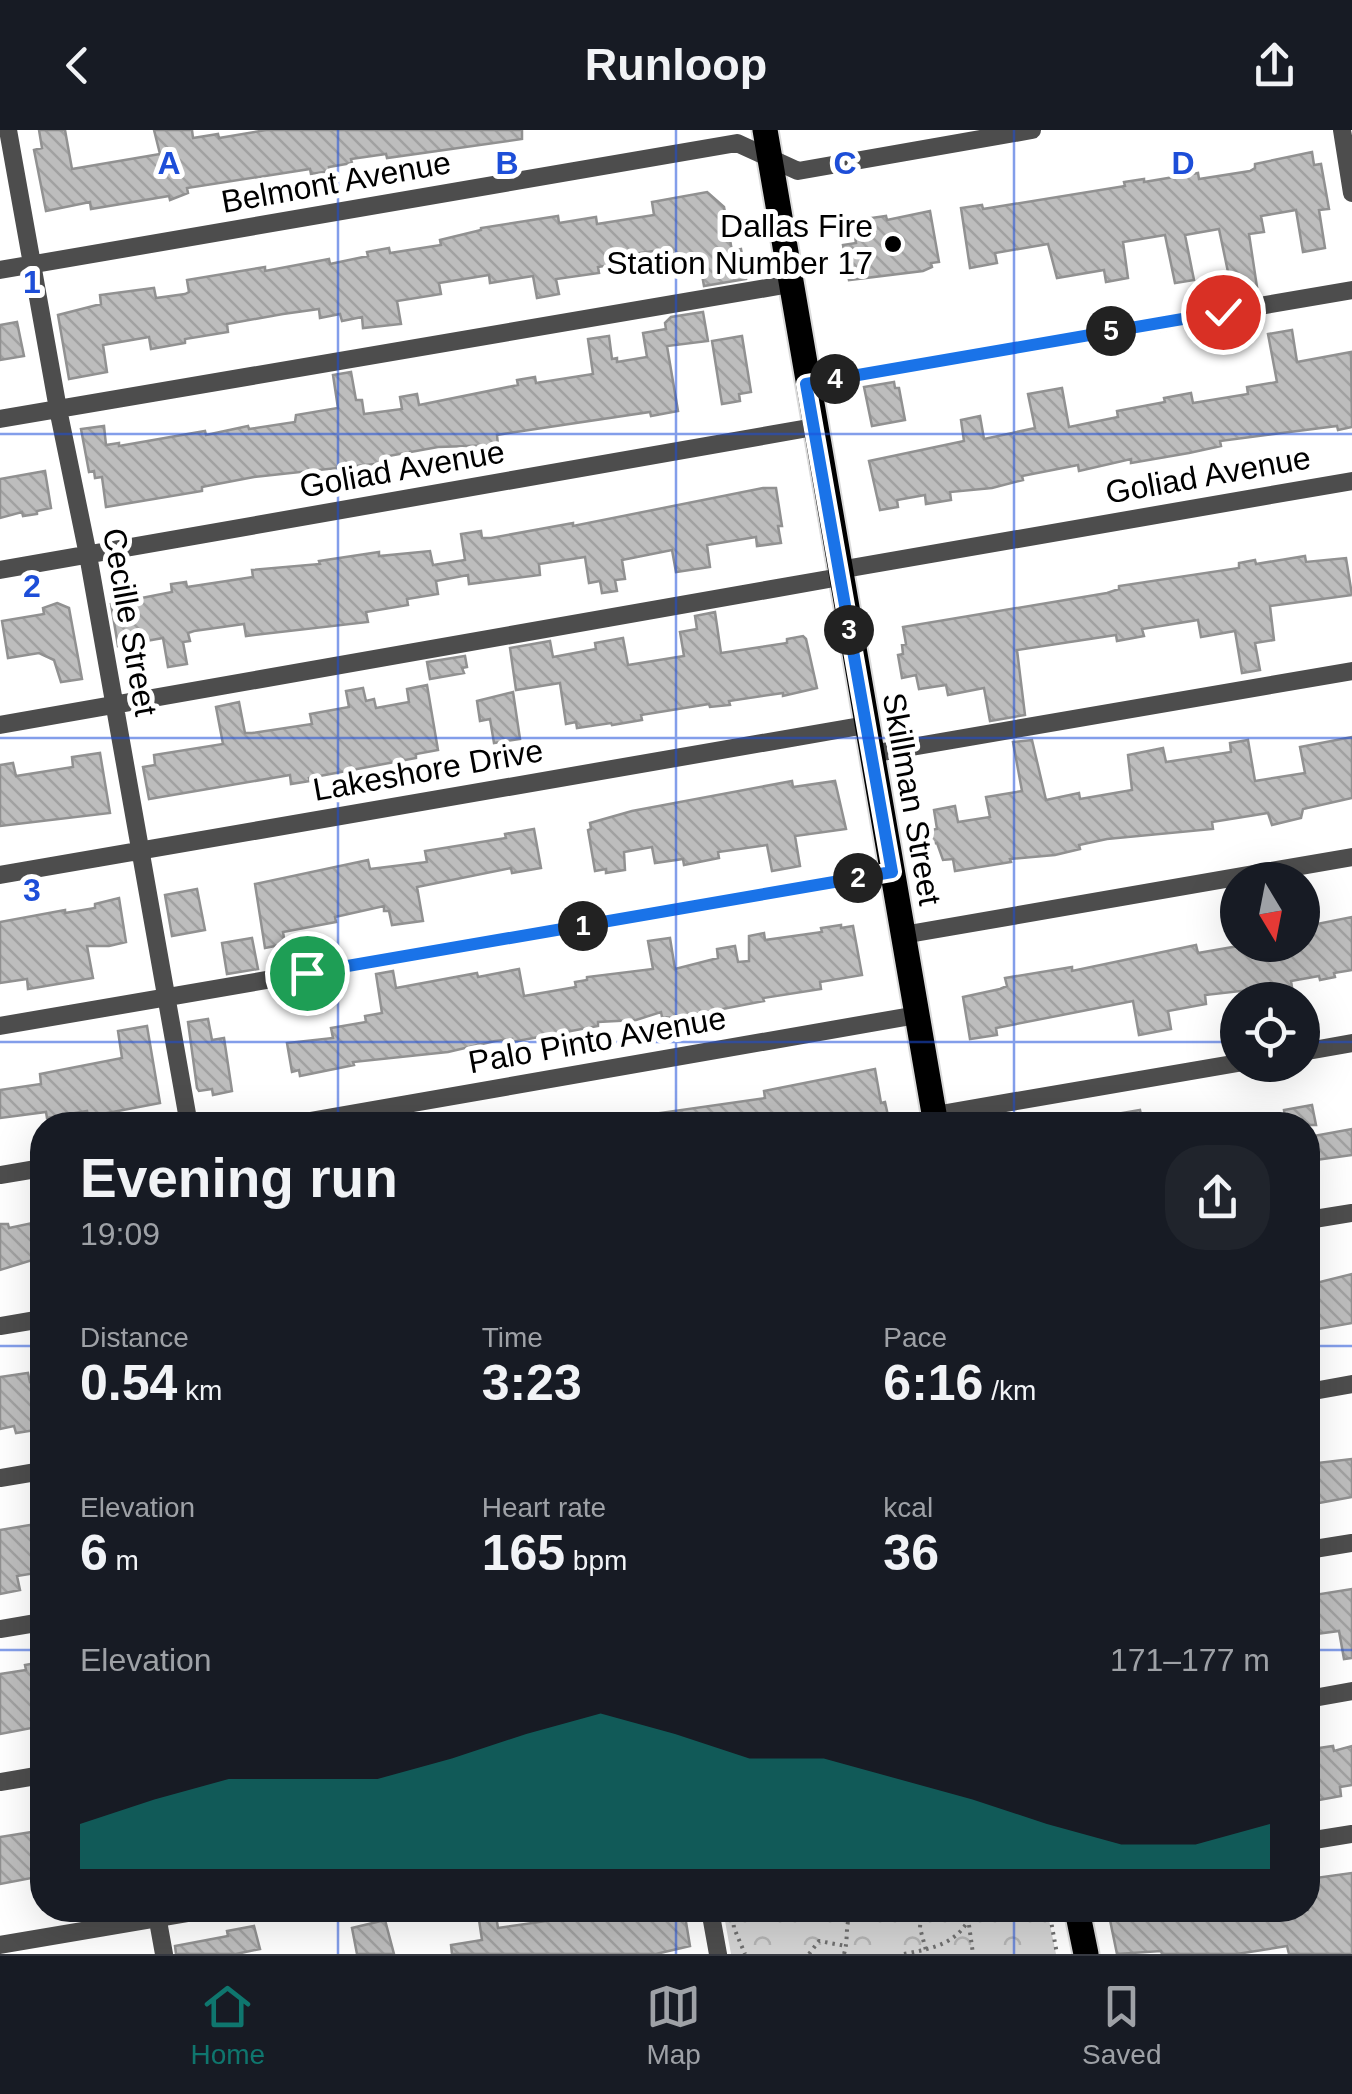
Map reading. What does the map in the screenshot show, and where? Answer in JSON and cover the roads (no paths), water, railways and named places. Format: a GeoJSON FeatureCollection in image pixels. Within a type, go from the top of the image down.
{"type":"FeatureCollection","features":[{"type":"Feature","properties":{"kind":"main road","name":"Skillman Street"},"geometry":{"type":"LineString","coordinates":[[765,130],[935,1112]]}},
{"type":"Feature","properties":{"kind":"main road"},"geometry":{"type":"LineString","coordinates":[[1079,1922],[1086,1954]]}},
{"type":"Feature","properties":{"kind":"street","name":"Cecille Street"},"geometry":{"type":"LineString","coordinates":[[8,130],[187,1112]]}},
{"type":"Feature","properties":{"kind":"street","name":"Belmont Avenue"},"geometry":{"type":"LineString","coordinates":[[0,270],[738,143],[798,171],[1032,130]]}},
{"type":"Feature","properties":{"kind":"street"},"geometry":{"type":"LineString","coordinates":[[1342,130],[1352,193]]}},
{"type":"Feature","properties":{"kind":"street"},"geometry":{"type":"LineString","coordinates":[[0,419],[790,284]]}},
{"type":"Feature","properties":{"kind":"street"},"geometry":{"type":"LineString","coordinates":[[806,384],[1352,290]]}},
{"type":"Feature","properties":{"kind":"street","name":"Goliad Avenue"},"geometry":{"type":"LineString","coordinates":[[0,570],[814,427]]}},
{"type":"Feature","properties":{"kind":"street","name":"Goliad Avenue"},"geometry":{"type":"LineString","coordinates":[[0,725],[1352,481]]}},
{"type":"Feature","properties":{"kind":"street"},"geometry":{"type":"LineString","coordinates":[[871,754],[1352,672]]}},
{"type":"Feature","properties":{"kind":"street","name":"Lakeshore Drive"},"geometry":{"type":"LineString","coordinates":[[0,875],[866,725]]}},
{"type":"Feature","properties":{"kind":"street"},"geometry":{"type":"LineString","coordinates":[[903,935],[1352,858]]}},
{"type":"Feature","properties":{"kind":"street"},"geometry":{"type":"LineString","coordinates":[[0,1026],[892,872]]}},
{"type":"Feature","properties":{"kind":"street","name":"Palo Pinto Avenue"},"geometry":{"type":"LineString","coordinates":[[361,1112],[917,1015]]}},
{"type":"Feature","properties":{"kind":"street"},"geometry":{"type":"LineString","coordinates":[[1320,1049],[1352,1043]]}},
{"type":"Feature","properties":{"kind":"street"},"geometry":{"type":"LineString","coordinates":[[978,1112],[1220,1066]]}},
{"type":"Feature","properties":{"kind":"street"},"geometry":{"type":"LineString","coordinates":[[0,1176],[30,1170]]}},
{"type":"Feature","properties":{"kind":"street"},"geometry":{"type":"LineString","coordinates":[[1320,1218],[1352,1213]]}},
{"type":"Feature","properties":{"kind":"street"},"geometry":{"type":"LineString","coordinates":[[0,1326],[30,1320]]}},
{"type":"Feature","properties":{"kind":"street"},"geometry":{"type":"LineString","coordinates":[[1320,1390],[1352,1384]]}},
{"type":"Feature","properties":{"kind":"street"},"geometry":{"type":"LineString","coordinates":[[0,1478],[30,1473]]}},
{"type":"Feature","properties":{"kind":"street"},"geometry":{"type":"LineString","coordinates":[[1320,1548],[1352,1543]]}},
{"type":"Feature","properties":{"kind":"street"},"geometry":{"type":"LineString","coordinates":[[0,1629],[30,1624]]}},
{"type":"Feature","properties":{"kind":"street"},"geometry":{"type":"LineString","coordinates":[[1320,1696],[1352,1691]]}},
{"type":"Feature","properties":{"kind":"street"},"geometry":{"type":"LineString","coordinates":[[0,1782],[30,1777]]}},
{"type":"Feature","properties":{"kind":"street"},"geometry":{"type":"LineString","coordinates":[[1320,1839],[1352,1834]]}},
{"type":"Feature","properties":{"kind":"street"},"geometry":{"type":"LineString","coordinates":[[0,1945],[116,1922]]}},
{"type":"Feature","properties":{"kind":"street"},"geometry":{"type":"LineString","coordinates":[[158,1922],[164,1954]]}},
{"type":"Feature","properties":{"kind":"street"},"geometry":{"type":"LineString","coordinates":[[712,1922],[718,1954]]}},
{"type":"Feature","properties":{"kind":"place","name":"Dallas Fire Station Number 17"},"geometry":{"type":"Point","coordinates":[893,244]}}]}
